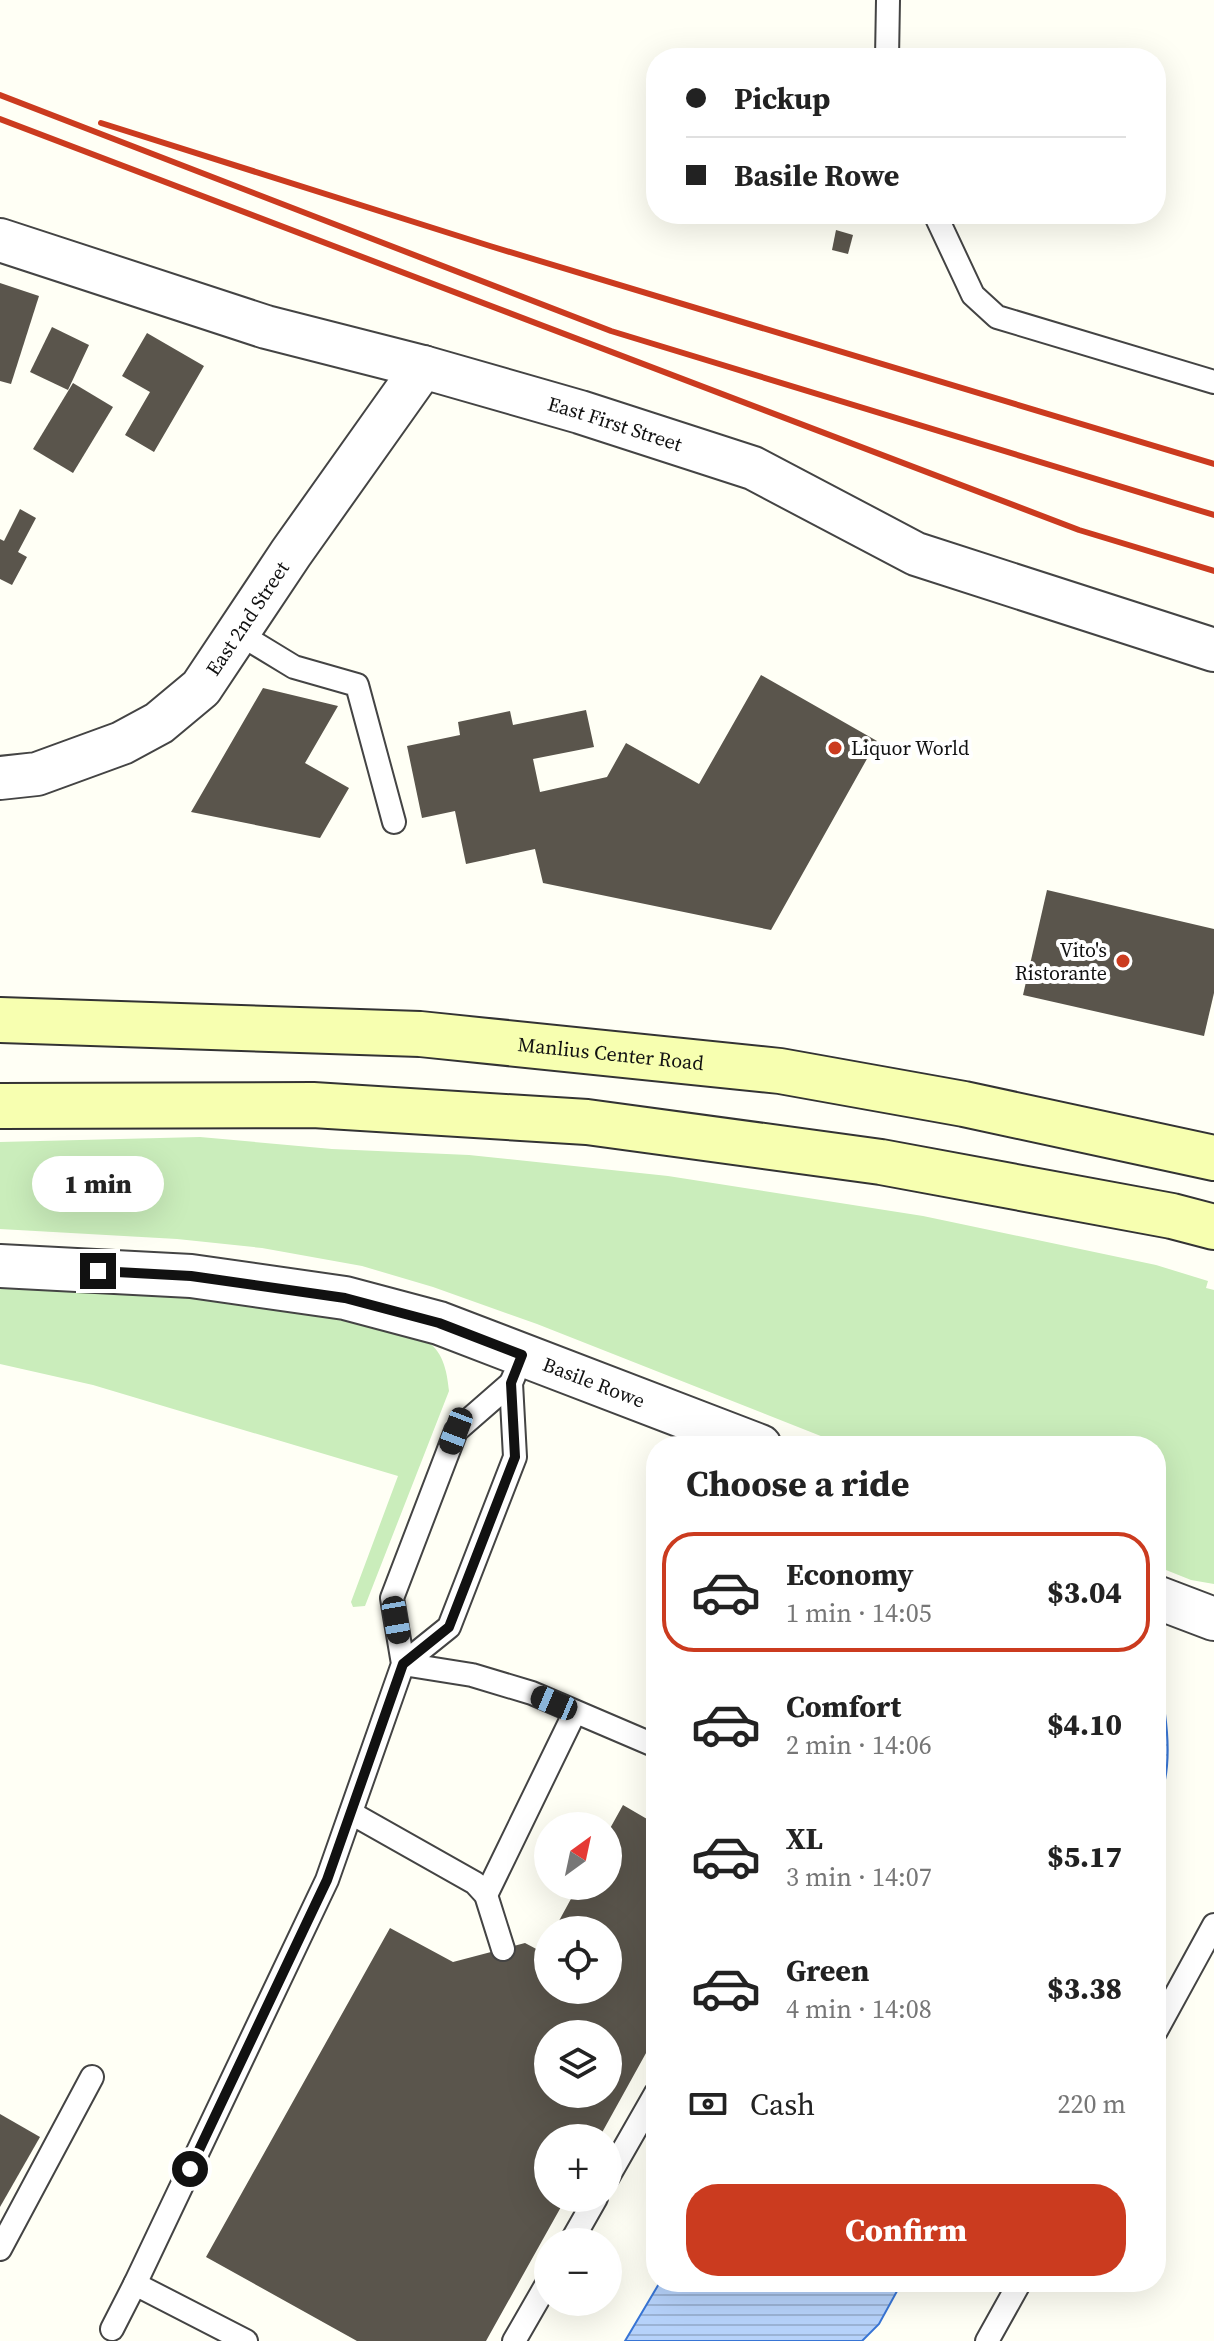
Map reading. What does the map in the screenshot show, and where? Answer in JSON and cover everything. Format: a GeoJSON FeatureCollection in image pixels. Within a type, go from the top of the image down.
{"type":"FeatureCollection","features":[{"type":"Feature","properties":{"kind":"main road","name":"Manlius Center Road"},"geometry":{"type":"LineString","coordinates":[[0,1020],[420,1034],[780,1071],[964,1104],[1214,1158]]}},
{"type":"Feature","properties":{"kind":"main road"},"geometry":{"type":"LineString","coordinates":[[0,1106],[313,1105],[587,1122],[881,1162],[1172,1216],[1214,1227]]}},
{"type":"Feature","properties":{"kind":"street","name":"East First Street"},"geometry":{"type":"LineString","coordinates":[[0,240],[266,327],[423,367],[580,412],[753,468],[916,554],[1214,650]]}},
{"type":"Feature","properties":{"kind":"street","name":"East 2nd Street"},"geometry":{"type":"LineString","coordinates":[[0,778],[37,774],[122,743],[159,723],[201,688],[291,553],[423,367]]}},
{"type":"Feature","properties":{"kind":"street","name":"Basile Rowe"},"geometry":{"type":"LineString","coordinates":[[0,1266],[191,1276],[345,1298],[439,1323],[517,1369],[728,1436]]}},
{"type":"Feature","properties":{"kind":"street"},"geometry":{"type":"LineString","coordinates":[[1166,1601],[1214,1619]]}},
{"type":"Feature","properties":{"kind":"lane"},"geometry":{"type":"LineString","coordinates":[[887,48],[888,0]]}},
{"type":"Feature","properties":{"kind":"lane"},"geometry":{"type":"LineString","coordinates":[[940,224],[973,295],[997,317],[1214,382]]}},
{"type":"Feature","properties":{"kind":"lane"},"geometry":{"type":"LineString","coordinates":[[238,633],[294,667],[357,685],[394,822]]}},
{"type":"Feature","properties":{"kind":"lane"},"geometry":{"type":"LineString","coordinates":[[112,2329],[327,1880],[403,1664],[392,1598],[456,1431],[517,1369]]}},
{"type":"Feature","properties":{"kind":"lane"},"geometry":{"type":"LineString","coordinates":[[403,1664],[449,1627],[515,1457],[517,1369]]}},
{"type":"Feature","properties":{"kind":"lane"},"geometry":{"type":"LineString","coordinates":[[403,1664],[472,1675],[532,1693],[646,1742]]}},
{"type":"Feature","properties":{"kind":"lane"},"geometry":{"type":"LineString","coordinates":[[486,1895],[575,1712]]}},
{"type":"Feature","properties":{"kind":"lane"},"geometry":{"type":"LineString","coordinates":[[351,1813],[475,1883],[486,1895],[503,1949]]}},
{"type":"Feature","properties":{"kind":"lane"},"geometry":{"type":"LineString","coordinates":[[1166,2013],[1214,1925]]}},
{"type":"Feature","properties":{"kind":"lane"},"geometry":{"type":"LineString","coordinates":[[0,2249],[92,2077]]}},
{"type":"Feature","properties":{"kind":"lane"},"geometry":{"type":"LineString","coordinates":[[622,2152],[646,2110]]}},
{"type":"Feature","properties":{"kind":"lane"},"geometry":{"type":"LineString","coordinates":[[135,2284],[246,2341]]}},
{"type":"Feature","properties":{"kind":"lane"},"geometry":{"type":"LineString","coordinates":[[987,2341],[1014,2292]]}},
{"type":"Feature","properties":{"kind":"lane"},"geometry":{"type":"LineString","coordinates":[[514,2341],[534,2306]]}},
{"type":"Feature","properties":{"kind":"green space"},"geometry":{"type":"Polygon","coordinates":[[[200,1137],[332,1149],[469,1155],[668,1176],[923,1216],[1156,1265],[1208,1281],[1206,1288],[1214,1290],[1214,1584],[1191,1580],[1166,1570],[1166,1436],[821,1436],[537,1324],[433,1287],[362,1266],[262,1248],[177,1239],[0,1229],[0,1142],[200,1137]]]}},
{"type":"Feature","properties":{"kind":"green space"},"geometry":{"type":"Polygon","coordinates":[[[0,1279],[186,1292],[279,1303],[397,1330],[430,1343],[443,1361],[449,1391],[365,1606],[353,1607],[351,1602],[398,1476],[93,1385],[0,1364],[0,1279]]]}},
{"type":"Feature","properties":{"kind":"water"},"geometry":{"type":"Polygon","coordinates":[[[1166,1726],[1168,1749],[1166,1773],[1166,1726]]]}},
{"type":"Feature","properties":{"kind":"water"},"geometry":{"type":"Polygon","coordinates":[[[654,2292],[897,2292],[879,2324],[862,2341],[625,2341],[654,2292]]]}},
{"type":"Feature","properties":{"kind":"building"},"geometry":{"type":"Polygon","coordinates":[[[836,230],[853,235],[848,254],[832,250],[836,230]]]}},
{"type":"Feature","properties":{"kind":"building"},"geometry":{"type":"Polygon","coordinates":[[[0,283],[39,296],[11,384],[0,381],[0,283]]]}},
{"type":"Feature","properties":{"kind":"building"},"geometry":{"type":"Polygon","coordinates":[[[52,327],[89,345],[68,390],[30,372],[52,327]]]}},
{"type":"Feature","properties":{"kind":"building"},"geometry":{"type":"Polygon","coordinates":[[[147,333],[204,366],[154,452],[125,435],[150,392],[122,376],[147,333]]]}},
{"type":"Feature","properties":{"kind":"building"},"geometry":{"type":"Polygon","coordinates":[[[73,383],[113,407],[73,473],[33,449],[73,383]]]}},
{"type":"Feature","properties":{"kind":"building"},"geometry":{"type":"Polygon","coordinates":[[[20,509],[36,518],[18,552],[27,557],[12,585],[0,579],[0,539],[4,541],[20,509]]]}},
{"type":"Feature","properties":{"kind":"building"},"geometry":{"type":"Polygon","coordinates":[[[761,675],[877,741],[771,930],[543,883],[535,849],[466,864],[455,811],[422,818],[407,746],[460,735],[458,722],[510,711],[513,725],[586,710],[594,747],[533,759],[540,792],[607,777],[626,743],[699,784],[761,675]]]}},
{"type":"Feature","properties":{"kind":"building"},"geometry":{"type":"Polygon","coordinates":[[[263,688],[338,706],[305,763],[349,788],[320,838],[191,812],[263,688]]]}},
{"type":"Feature","properties":{"kind":"building","name":"Vito's Ristorante"},"geometry":{"type":"Polygon","coordinates":[[[1047,890],[1214,929],[1214,993],[1204,1036],[1023,995],[1047,890]]]}},
{"type":"Feature","properties":{"kind":"building"},"geometry":{"type":"Polygon","coordinates":[[[623,1805],[646,1818],[646,2053],[622,2096],[622,2020],[534,2020],[534,2108],[616,2108],[607,2124],[534,2124],[534,2212],[558,2212],[549,2228],[534,2228],[534,2255],[486,2341],[357,2341],[206,2257],[390,1928],[453,1962],[525,1943],[534,1948],[534,2004],[622,2004],[622,1916],[562,1916],[570,1900],[622,1900],[622,1812],[619,1812],[623,1805]]]}},
{"type":"Feature","properties":{"kind":"building"},"geometry":{"type":"Polygon","coordinates":[[[0,2114],[40,2137],[0,2207],[0,2114]]]}},
{"type":"Feature","properties":{"kind":"railway"},"geometry":{"type":"LineString","coordinates":[[0,95],[611,331],[1214,515]]}},
{"type":"Feature","properties":{"kind":"railway"},"geometry":{"type":"LineString","coordinates":[[0,119],[1079,530],[1214,571]]}},
{"type":"Feature","properties":{"kind":"railway"},"geometry":{"type":"LineString","coordinates":[[101,123],[490,246],[1214,464]]}},
{"type":"Feature","properties":{"kind":"place","name":"Liquor World"},"geometry":{"type":"Point","coordinates":[835,748]}},
{"type":"Feature","properties":{"kind":"place","name":"Vito's Ristorante"},"geometry":{"type":"Point","coordinates":[1123,961]}},
{"type":"Feature","properties":{"kind":"route"},"geometry":{"type":"LineString","coordinates":[[98,1271],[191,1276],[345,1298],[439,1323],[522,1355],[511,1383],[515,1457],[449,1627],[403,1664],[327,1880],[190,2169]]}}]}
